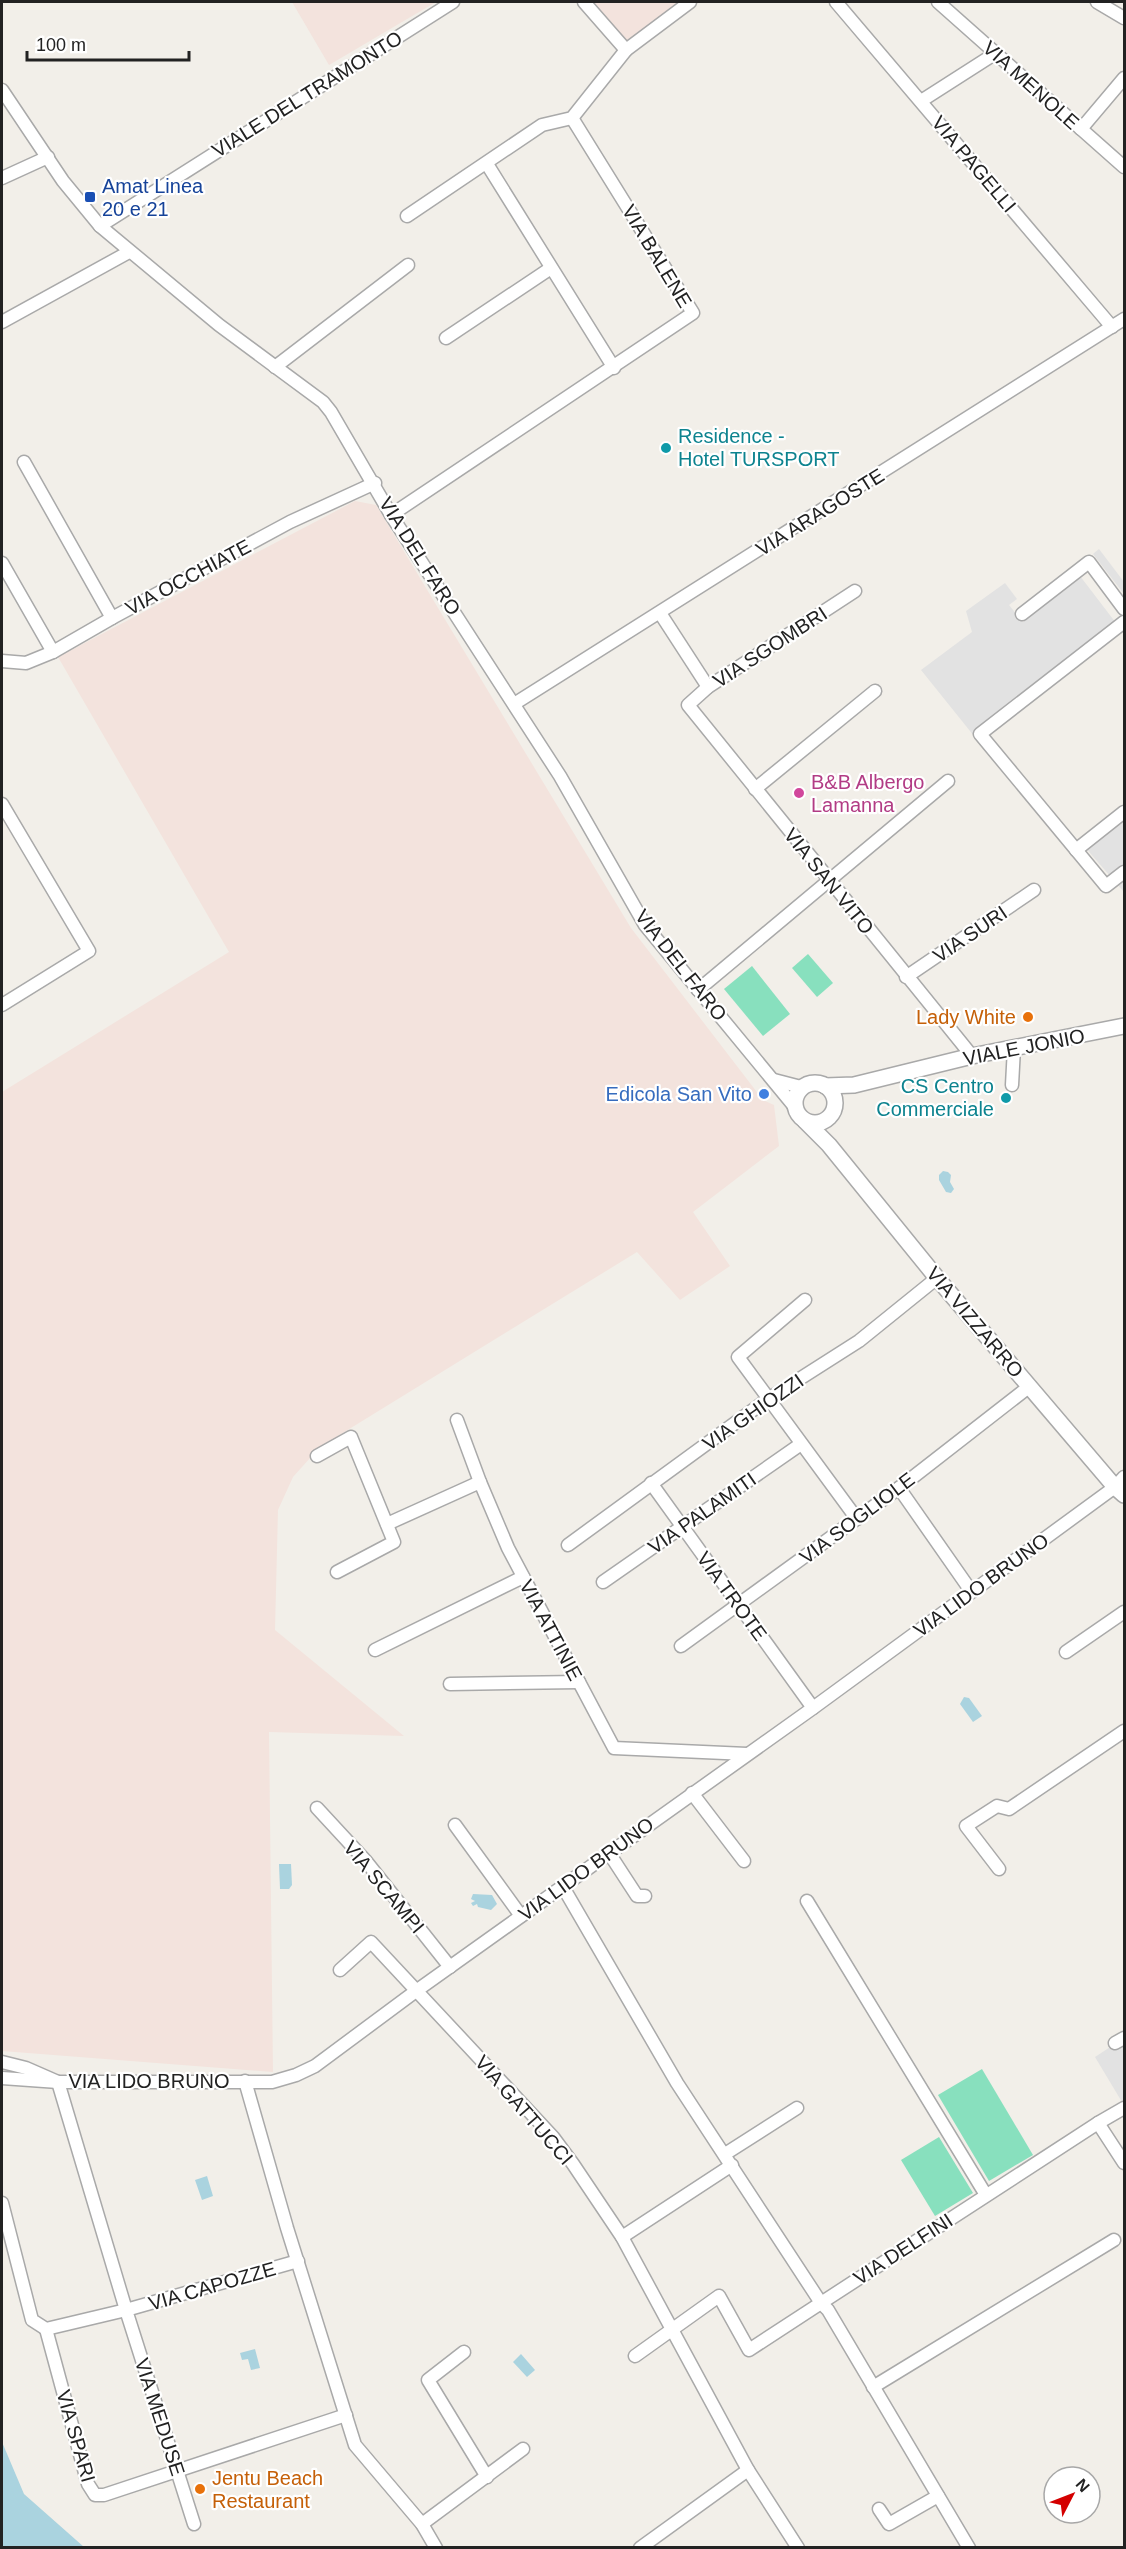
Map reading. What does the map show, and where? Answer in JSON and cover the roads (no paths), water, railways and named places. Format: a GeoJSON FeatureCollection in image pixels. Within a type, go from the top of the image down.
{"type":"FeatureCollection","features":[{"type":"Feature","properties":{"kind":"street","name":"VIALE DEL TRAMONTO"},"geometry":{"type":"LineString","coordinates":[[100,226],[453,2]]}},
{"type":"Feature","properties":{"kind":"street"},"geometry":{"type":"LineString","coordinates":[[584,2],[626,50]]}},
{"type":"Feature","properties":{"kind":"street"},"geometry":{"type":"LineString","coordinates":[[407,216],[542,125],[572,118],[626,50],[690,2]]}},
{"type":"Feature","properties":{"kind":"street","name":"VIA PAGELLI"},"geometry":{"type":"LineString","coordinates":[[836,2],[1112,327]]}},
{"type":"Feature","properties":{"kind":"street","name":"VIA MENOLE"},"geometry":{"type":"LineString","coordinates":[[938,2],[1125,168]]}},
{"type":"Feature","properties":{"kind":"street"},"geometry":{"type":"LineString","coordinates":[[1097,2],[1125,18]]}},
{"type":"Feature","properties":{"kind":"street"},"geometry":{"type":"LineString","coordinates":[[921,101],[996,53]]}},
{"type":"Feature","properties":{"kind":"street"},"geometry":{"type":"LineString","coordinates":[[1081,129],[1125,78]]}},
{"type":"Feature","properties":{"kind":"street","name":"VIA DEL FARO"},"geometry":{"type":"LineString","coordinates":[[2,90],[63,181],[100,226],[219,325],[323,402],[332,412],[392,515],[560,776],[645,925],[794,1106]]}},
{"type":"Feature","properties":{"kind":"street","name":"VIA BALENE"},"geometry":{"type":"LineString","coordinates":[[392,515],[693,313],[572,118]]}},
{"type":"Feature","properties":{"kind":"street"},"geometry":{"type":"LineString","coordinates":[[2,178],[48,156]]}},
{"type":"Feature","properties":{"kind":"street"},"geometry":{"type":"LineString","coordinates":[[487,164],[614,368]]}},
{"type":"Feature","properties":{"kind":"street"},"geometry":{"type":"LineString","coordinates":[[2,322],[129,252]]}},
{"type":"Feature","properties":{"kind":"street"},"geometry":{"type":"LineString","coordinates":[[275,367],[408,265]]}},
{"type":"Feature","properties":{"kind":"street"},"geometry":{"type":"LineString","coordinates":[[446,338],[551,268]]}},
{"type":"Feature","properties":{"kind":"street","name":"VIA ARAGOSTE"},"geometry":{"type":"LineString","coordinates":[[514,704],[1125,319]]}},
{"type":"Feature","properties":{"kind":"street"},"geometry":{"type":"LineString","coordinates":[[24,462],[112,618]]}},
{"type":"Feature","properties":{"kind":"street","name":"VIA OCCHIATE"},"geometry":{"type":"LineString","coordinates":[[2,661],[26,663],[53,652],[290,522],[375,483]]}},
{"type":"Feature","properties":{"kind":"street"},"geometry":{"type":"LineString","coordinates":[[1022,614],[1089,562],[1125,609]]}},
{"type":"Feature","properties":{"kind":"street"},"geometry":{"type":"LineString","coordinates":[[2,563],[53,652]]}},
{"type":"Feature","properties":{"kind":"street","name":"VIA SGOMBRI"},"geometry":{"type":"LineString","coordinates":[[688,705],[708,687],[855,591]]}},
{"type":"Feature","properties":{"kind":"street"},"geometry":{"type":"LineString","coordinates":[[660,613],[708,687]]}},
{"type":"Feature","properties":{"kind":"street"},"geometry":{"type":"LineString","coordinates":[[1125,622],[980,734],[1106,886],[1125,872]]}},
{"type":"Feature","properties":{"kind":"street"},"geometry":{"type":"LineString","coordinates":[[755,789],[875,691]]}},
{"type":"Feature","properties":{"kind":"street","name":"VIA SAN VITO"},"geometry":{"type":"LineString","coordinates":[[688,705],[972,1056]]}},
{"type":"Feature","properties":{"kind":"street"},"geometry":{"type":"LineString","coordinates":[[698,990],[948,781]]}},
{"type":"Feature","properties":{"kind":"street"},"geometry":{"type":"LineString","coordinates":[[2,804],[89,951],[2,1005]]}},
{"type":"Feature","properties":{"kind":"street"},"geometry":{"type":"LineString","coordinates":[[1076,850],[1125,812]]}},
{"type":"Feature","properties":{"kind":"street","name":"VIA SURI"},"geometry":{"type":"LineString","coordinates":[[906,977],[1034,890]]}},
{"type":"Feature","properties":{"kind":"street","name":"VIALE JONIO"},"geometry":{"type":"LineString","coordinates":[[825,1086],[854,1085],[972,1056],[1125,1026]]}},
{"type":"Feature","properties":{"kind":"street"},"geometry":{"type":"LineString","coordinates":[[1012,1085],[1014,1048]]}},
{"type":"Feature","properties":{"kind":"street"},"geometry":{"type":"LineString","coordinates":[[774,1080],[801,1087]]}},
{"type":"Feature","properties":{"kind":"street"},"geometry":{"type":"LineString","coordinates":[[794,1106],[797,1092],[801,1087],[814,1082],[825,1086],[832,1092],[835,1103],[833,1112],[825,1121],[818,1123],[805,1121]]}},
{"type":"Feature","properties":{"kind":"street","name":"VIALE JONIO"},"geometry":{"type":"LineString","coordinates":[[835,1103],[854,1085]]}},
{"type":"Feature","properties":{"kind":"street","name":"VIA VIZZARRO"},"geometry":{"type":"LineString","coordinates":[[794,1106],[796,1112],[829,1145],[937,1278],[1029,1386],[1121,1487]]}},
{"type":"Feature","properties":{"kind":"street","name":"VIA VIZZARRO"},"geometry":{"type":"LineString","coordinates":[[825,1121],[829,1145]]}},
{"type":"Feature","properties":{"kind":"street","name":"VIA GHIOZZI"},"geometry":{"type":"LineString","coordinates":[[568,1545],[768,1399],[859,1341],[937,1278]]}},
{"type":"Feature","properties":{"kind":"street"},"geometry":{"type":"LineString","coordinates":[[805,1300],[738,1357],[857,1519]]}},
{"type":"Feature","properties":{"kind":"street","name":"VIA SOGLIOLE"},"geometry":{"type":"LineString","coordinates":[[681,1646],[899,1488],[1029,1386]]}},
{"type":"Feature","properties":{"kind":"street","name":"VIA ATTINIE"},"geometry":{"type":"LineString","coordinates":[[457,1420],[508,1548],[614,1748],[747,1754]]}},
{"type":"Feature","properties":{"kind":"street"},"geometry":{"type":"LineString","coordinates":[[317,1456],[351,1437],[394,1542],[337,1572]]}},
{"type":"Feature","properties":{"kind":"street","name":"VIA PALAMITI"},"geometry":{"type":"LineString","coordinates":[[603,1582],[801,1444]]}},
{"type":"Feature","properties":{"kind":"street"},"geometry":{"type":"LineString","coordinates":[[387,1524],[480,1482]]}},
{"type":"Feature","properties":{"kind":"street","name":"VIA TROTE"},"geometry":{"type":"LineString","coordinates":[[651,1483],[813,1708]]}},
{"type":"Feature","properties":{"kind":"street","name":"VIA LIDO BRUNO"},"geometry":{"type":"LineString","coordinates":[[2,2078],[58,2082],[272,2082],[296,2075],[315,2066],[416,1991],[813,1708],[971,1591],[1121,1487]]}},
{"type":"Feature","properties":{"kind":"street"},"geometry":{"type":"LineString","coordinates":[[899,1488],[971,1591]]}},
{"type":"Feature","properties":{"kind":"street"},"geometry":{"type":"LineString","coordinates":[[375,1650],[523,1577]]}},
{"type":"Feature","properties":{"kind":"street"},"geometry":{"type":"LineString","coordinates":[[1066,1652],[1125,1612]]}},
{"type":"Feature","properties":{"kind":"street"},"geometry":{"type":"LineString","coordinates":[[450,1684],[579,1682]]}},
{"type":"Feature","properties":{"kind":"street"},"geometry":{"type":"LineString","coordinates":[[999,1869],[966,1826],[997,1806],[1009,1809],[1125,1731]]}},
{"type":"Feature","properties":{"kind":"street"},"geometry":{"type":"LineString","coordinates":[[692,1793],[744,1861]]}},
{"type":"Feature","properties":{"kind":"street","name":"VIA SCAMPI"},"geometry":{"type":"LineString","coordinates":[[317,1808],[365,1860],[450,1967]]}},
{"type":"Feature","properties":{"kind":"street"},"geometry":{"type":"LineString","coordinates":[[455,1825],[521,1916]]}},
{"type":"Feature","properties":{"kind":"street"},"geometry":{"type":"LineString","coordinates":[[609,1853],[637,1896],[645,1896]]}},
{"type":"Feature","properties":{"kind":"street"},"geometry":{"type":"LineString","coordinates":[[563,1887],[677,2083],[820,2303],[828,2310],[969,2547]]}},
{"type":"Feature","properties":{"kind":"street"},"geometry":{"type":"LineString","coordinates":[[807,1902],[986,2195]]}},
{"type":"Feature","properties":{"kind":"street","name":"VIA GATTUCCI"},"geometry":{"type":"LineString","coordinates":[[340,1970],[371,1942],[553,2137],[622,2237],[748,2470],[798,2547]]}},
{"type":"Feature","properties":{"kind":"street"},"geometry":{"type":"LineString","coordinates":[[2,2062],[26,2068],[58,2082]]}},
{"type":"Feature","properties":{"kind":"street"},"geometry":{"type":"LineString","coordinates":[[245,2081],[355,2445],[422,2524],[436,2547]]}},
{"type":"Feature","properties":{"kind":"street","name":"VIA MEDUSE"},"geometry":{"type":"LineString","coordinates":[[58,2082],[126,2310],[194,2524]]}},
{"type":"Feature","properties":{"kind":"street"},"geometry":{"type":"LineString","coordinates":[[724,2154],[797,2108]]}},
{"type":"Feature","properties":{"kind":"street","name":"VIA DELFINI"},"geometry":{"type":"LineString","coordinates":[[672,2328],[719,2296],[749,2350],[986,2195],[1125,2108]]}},
{"type":"Feature","properties":{"kind":"street"},"geometry":{"type":"LineString","coordinates":[[1098,2123],[1125,2163]]}},
{"type":"Feature","properties":{"kind":"street"},"geometry":{"type":"LineString","coordinates":[[622,2237],[732,2165]]}},
{"type":"Feature","properties":{"kind":"street"},"geometry":{"type":"LineString","coordinates":[[2,2204],[32,2320],[46,2329]]}},
{"type":"Feature","properties":{"kind":"street"},"geometry":{"type":"LineString","coordinates":[[873,2387],[1114,2240]]}},
{"type":"Feature","properties":{"kind":"street","name":"VIA CAPOZZE"},"geometry":{"type":"LineString","coordinates":[[46,2329],[126,2310],[298,2261]]}},
{"type":"Feature","properties":{"kind":"street"},"geometry":{"type":"LineString","coordinates":[[635,2356],[672,2328]]}},
{"type":"Feature","properties":{"kind":"street","name":"VIA SPARI"},"geometry":{"type":"LineString","coordinates":[[46,2329],[91,2491],[95,2495],[104,2495],[178,2472],[346,2415]]}},
{"type":"Feature","properties":{"kind":"street"},"geometry":{"type":"LineString","coordinates":[[464,2352],[428,2380],[487,2477]]}},
{"type":"Feature","properties":{"kind":"street"},"geometry":{"type":"LineString","coordinates":[[422,2524],[523,2450]]}},
{"type":"Feature","properties":{"kind":"street"},"geometry":{"type":"LineString","coordinates":[[645,2546],[748,2470]]}},
{"type":"Feature","properties":{"kind":"street"},"geometry":{"type":"LineString","coordinates":[[879,2510],[889,2524],[938,2496]]}},
{"type":"Feature","properties":{"kind":"water"},"geometry":{"type":"Polygon","coordinates":[[[943,1171],[951,1175],[950,1182],[954,1189],[951,1193],[946,1192],[939,1180],[939,1175],[943,1171]]]}},
{"type":"Feature","properties":{"kind":"water"},"geometry":{"type":"Polygon","coordinates":[[[964,1697],[969,1698],[982,1716],[973,1722],[960,1704],[964,1697]]]}},
{"type":"Feature","properties":{"kind":"water"},"geometry":{"type":"Polygon","coordinates":[[[279,1864],[291,1864],[292,1885],[289,1889],[280,1889],[279,1864]]]}},
{"type":"Feature","properties":{"kind":"water"},"geometry":{"type":"Polygon","coordinates":[[[473,1894],[492,1895],[497,1904],[491,1910],[478,1907],[477,1904],[473,1906],[471,1903],[475,1901],[471,1899],[473,1894]]]}},
{"type":"Feature","properties":{"kind":"water"},"geometry":{"type":"Polygon","coordinates":[[[207,2176],[213,2196],[202,2200],[195,2180],[207,2176]]]}},
{"type":"Feature","properties":{"kind":"water"},"geometry":{"type":"Polygon","coordinates":[[[255,2349],[260,2368],[251,2370],[248,2359],[242,2360],[240,2353],[255,2349]]]}},
{"type":"Feature","properties":{"kind":"water"},"geometry":{"type":"Polygon","coordinates":[[[521,2354],[535,2370],[527,2377],[513,2362],[521,2354]]]}},
{"type":"Feature","properties":{"kind":"water"},"geometry":{"type":"Polygon","coordinates":[[[2,2442],[24,2494],[84,2547],[2,2547],[2,2442]]]}},
{"type":"Feature","properties":{"kind":"place","name":"Amat Linea 20 e 21"},"geometry":{"type":"Point","coordinates":[90,197]}},
{"type":"Feature","properties":{"kind":"place","name":"Residence - Hotel TURSPORT"},"geometry":{"type":"Point","coordinates":[666,448]}},
{"type":"Feature","properties":{"kind":"place","name":"B&B Albergo Lamanna"},"geometry":{"type":"Point","coordinates":[799,793]}},
{"type":"Feature","properties":{"kind":"place","name":"Lady White"},"geometry":{"type":"Point","coordinates":[1028,1017]}},
{"type":"Feature","properties":{"kind":"place","name":"Edicola San Vito"},"geometry":{"type":"Point","coordinates":[764,1094]}},
{"type":"Feature","properties":{"kind":"place","name":"CS Centro Commerciale"},"geometry":{"type":"Point","coordinates":[1006,1098]}},
{"type":"Feature","properties":{"kind":"place","name":"Jentu Beach Restaurant"},"geometry":{"type":"Point","coordinates":[200,2489]}}]}
